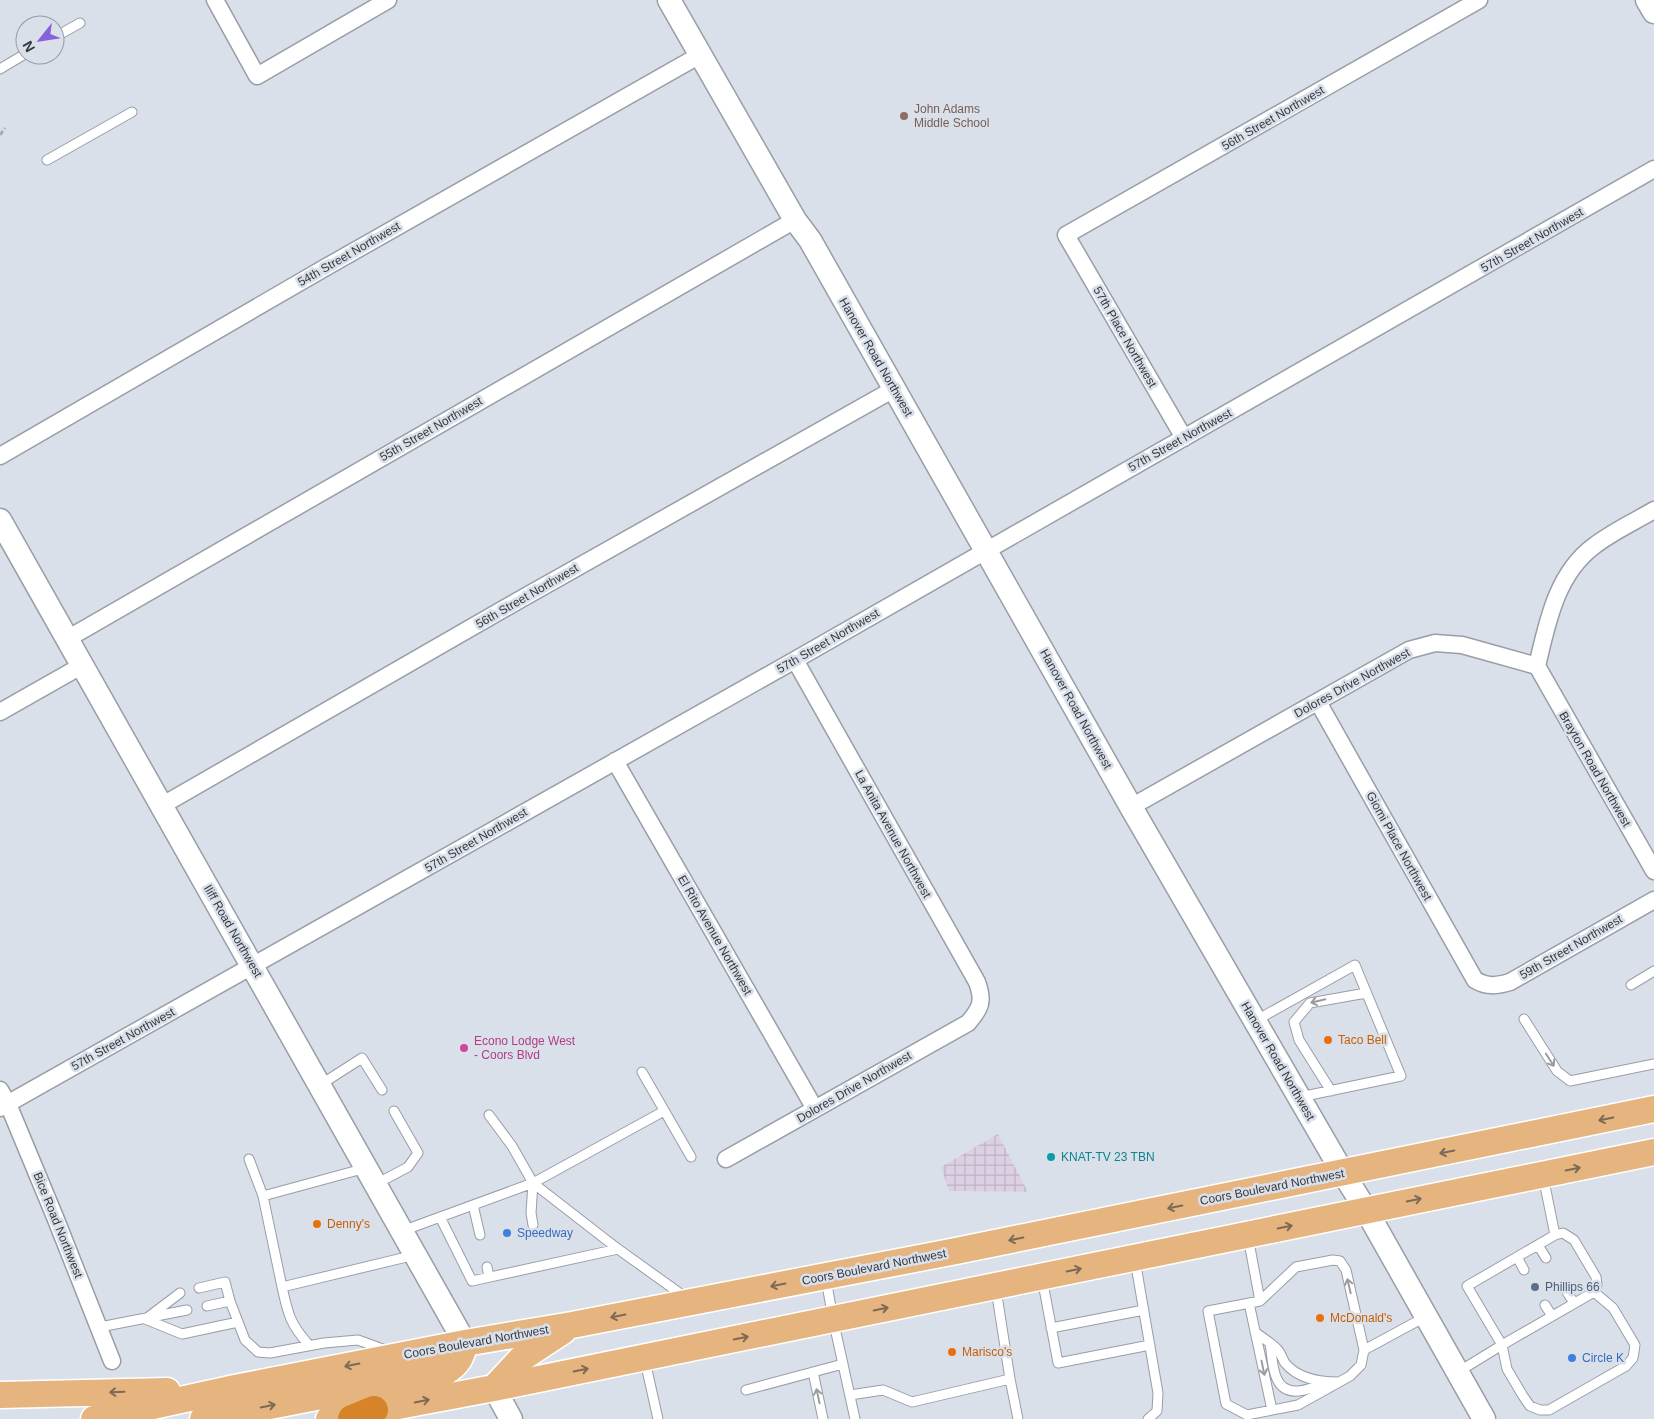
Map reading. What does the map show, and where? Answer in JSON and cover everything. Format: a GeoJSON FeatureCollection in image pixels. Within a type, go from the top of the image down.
{"type":"FeatureCollection","features":[{"type":"Feature","properties":{"kind":"main road","name":"Coors Boulevard Northwest"},"geometry":{"type":"LineString","coordinates":[[94,1419],[235,1388],[826,1276],[1654,1109]]}},
{"type":"Feature","properties":{"kind":"main road"},"geometry":{"type":"LineString","coordinates":[[1624,1158],[1645,1138],[1654,1135]]}},
{"type":"Feature","properties":{"kind":"main road"},"geometry":{"type":"LineString","coordinates":[[329,1419],[363,1415],[1654,1152]]}},
{"type":"Feature","properties":{"kind":"main road"},"geometry":{"type":"LineString","coordinates":[[494,1388],[522,1358],[572,1324]]}},
{"type":"Feature","properties":{"kind":"main road"},"geometry":{"type":"LineString","coordinates":[[204,1419],[445,1372],[455,1366],[461,1358],[465,1343]]}},
{"type":"Feature","properties":{"kind":"main road"},"geometry":{"type":"LineString","coordinates":[[0,1395],[235,1388]]}},
{"type":"Feature","properties":{"kind":"street"},"geometry":{"type":"LineString","coordinates":[[215,0],[257,76],[388,0]]}},
{"type":"Feature","properties":{"kind":"street","name":"Hanover Road Northwest"},"geometry":{"type":"LineString","coordinates":[[669,0],[795,220],[810,240],[1131,807],[1366,1210],[1484,1419]]}},
{"type":"Feature","properties":{"kind":"street","name":"56th Street Northwest"},"geometry":{"type":"LineString","coordinates":[[1066,235],[1479,0]]}},
{"type":"Feature","properties":{"kind":"street"},"geometry":{"type":"LineString","coordinates":[[1647,0],[1654,12]]}},
{"type":"Feature","properties":{"kind":"street","name":"54th Street Northwest"},"geometry":{"type":"LineString","coordinates":[[0,456],[336,261],[700,55]]}},
{"type":"Feature","properties":{"kind":"street","name":"57th Street Northwest"},"geometry":{"type":"LineString","coordinates":[[3,1101],[253,966],[795,660],[1654,169]]}},
{"type":"Feature","properties":{"kind":"street","name":"55th Street Northwest"},"geometry":{"type":"LineString","coordinates":[[67,638],[795,220]]}},
{"type":"Feature","properties":{"kind":"street","name":"57th Place Northwest"},"geometry":{"type":"LineString","coordinates":[[1066,235],[1184,438]]}},
{"type":"Feature","properties":{"kind":"street","name":"56th Street Northwest"},"geometry":{"type":"LineString","coordinates":[[161,806],[521,599],[894,389]]}},
{"type":"Feature","properties":{"kind":"street"},"geometry":{"type":"LineString","coordinates":[[1537,666],[1557,595],[1571,569],[1593,546],[1654,510]]}},
{"type":"Feature","properties":{"kind":"street","name":"Iliff Road Northwest"},"geometry":{"type":"LineString","coordinates":[[0,520],[465,1343]]}},
{"type":"Feature","properties":{"kind":"street","name":"Dolores Drive Northwest"},"geometry":{"type":"LineString","coordinates":[[1131,807],[1409,650],[1435,643],[1462,645],[1537,666]]}},
{"type":"Feature","properties":{"kind":"street","name":"La Anita Avenue Northwest"},"geometry":{"type":"LineString","coordinates":[[795,660],[977,982],[981,995],[978,1011]]}},
{"type":"Feature","properties":{"kind":"street"},"geometry":{"type":"LineString","coordinates":[[0,712],[81,666]]}},
{"type":"Feature","properties":{"kind":"street","name":"Brayton Road Northwest"},"geometry":{"type":"LineString","coordinates":[[1537,666],[1654,871]]}},
{"type":"Feature","properties":{"kind":"street","name":"Giomi Place Northwest"},"geometry":{"type":"LineString","coordinates":[[1318,702],[1468,969],[1475,980],[1484,985]]}},
{"type":"Feature","properties":{"kind":"street","name":"El Rito Avenue Northwest"},"geometry":{"type":"LineString","coordinates":[[616,761],[815,1109]]}},
{"type":"Feature","properties":{"kind":"street","name":"59th Street Northwest"},"geometry":{"type":"LineString","coordinates":[[1484,985],[1499,986],[1510,982],[1654,900]]}},
{"type":"Feature","properties":{"kind":"street","name":"Dolores Drive Northwest"},"geometry":{"type":"LineString","coordinates":[[726,1159],[968,1022],[978,1011]]}},
{"type":"Feature","properties":{"kind":"street","name":"Bice Road Northwest"},"geometry":{"type":"LineString","coordinates":[[3,1101],[100,1327],[112,1361]]}},
{"type":"Feature","properties":{"kind":"street"},"geometry":{"type":"LineString","coordinates":[[494,1388],[511,1419]]}},
{"type":"Feature","properties":{"kind":"lane"},"geometry":{"type":"LineString","coordinates":[[65,31],[80,23]]}},
{"type":"Feature","properties":{"kind":"lane"},"geometry":{"type":"LineString","coordinates":[[0,69],[15,60]]}},
{"type":"Feature","properties":{"kind":"lane"},"geometry":{"type":"LineString","coordinates":[[47,160],[132,112]]}},
{"type":"Feature","properties":{"kind":"lane"},"geometry":{"type":"LineString","coordinates":[[1255,1021],[1354,965],[1400,1076],[1299,1097]]}},
{"type":"Feature","properties":{"kind":"lane"},"geometry":{"type":"LineString","coordinates":[[1631,985],[1654,971]]}},
{"type":"Feature","properties":{"kind":"lane"},"geometry":{"type":"LineString","coordinates":[[1331,1090],[1299,1040],[1294,1022],[1310,1003],[1366,993]]}},
{"type":"Feature","properties":{"kind":"lane"},"geometry":{"type":"LineString","coordinates":[[1524,1019],[1557,1071],[1570,1081],[1654,1064]]}},
{"type":"Feature","properties":{"kind":"lane"},"geometry":{"type":"LineString","coordinates":[[320,1085],[362,1058],[382,1090]]}},
{"type":"Feature","properties":{"kind":"lane"},"geometry":{"type":"LineString","coordinates":[[642,1072],[691,1157]]}},
{"type":"Feature","properties":{"kind":"lane"},"geometry":{"type":"LineString","coordinates":[[263,1196],[372,1176],[408,1167],[418,1153],[394,1111]]}},
{"type":"Feature","properties":{"kind":"lane"},"geometry":{"type":"LineString","coordinates":[[402,1231],[533,1183],[664,1111]]}},
{"type":"Feature","properties":{"kind":"lane"},"geometry":{"type":"LineString","coordinates":[[489,1115],[512,1146],[533,1183],[618,1249],[692,1302]]}},
{"type":"Feature","properties":{"kind":"lane"},"geometry":{"type":"LineString","coordinates":[[249,1160],[263,1196],[289,1316],[297,1332],[309,1346]]}},
{"type":"Feature","properties":{"kind":"lane"},"geometry":{"type":"LineString","coordinates":[[1543,1175],[1555,1235]]}},
{"type":"Feature","properties":{"kind":"lane"},"geometry":{"type":"LineString","coordinates":[[533,1183],[531,1213],[533,1225]]}},
{"type":"Feature","properties":{"kind":"lane"},"geometry":{"type":"LineString","coordinates":[[473,1205],[480,1235]]}},
{"type":"Feature","properties":{"kind":"lane"},"geometry":{"type":"LineString","coordinates":[[440,1218],[472,1281],[618,1249]]}},
{"type":"Feature","properties":{"kind":"lane"},"geometry":{"type":"LineString","coordinates":[[1247,1234],[1260,1301]]}},
{"type":"Feature","properties":{"kind":"lane"},"geometry":{"type":"LineString","coordinates":[[1457,1372],[1502,1345],[1594,1292],[1597,1285],[1596,1277],[1574,1240],[1563,1234],[1555,1235],[1467,1286],[1502,1345],[1507,1369],[1530,1406],[1540,1410],[1549,1410],[1626,1366],[1633,1358],[1635,1345],[1613,1308],[1594,1292]]}},
{"type":"Feature","properties":{"kind":"lane"},"geometry":{"type":"LineString","coordinates":[[1538,1245],[1546,1258]]}},
{"type":"Feature","properties":{"kind":"lane"},"geometry":{"type":"LineString","coordinates":[[282,1287],[416,1255]]}},
{"type":"Feature","properties":{"kind":"lane"},"geometry":{"type":"LineString","coordinates":[[539,1257],[541,1267]]}},
{"type":"Feature","properties":{"kind":"lane"},"geometry":{"type":"LineString","coordinates":[[1135,1257],[1158,1394],[1158,1411],[1148,1419]]}},
{"type":"Feature","properties":{"kind":"lane"},"geometry":{"type":"LineString","coordinates":[[1517,1257],[1524,1270]]}},
{"type":"Feature","properties":{"kind":"lane"},"geometry":{"type":"LineString","coordinates":[[1333,1260],[1340,1261],[1346,1270],[1364,1350],[1361,1365],[1350,1376],[1298,1405],[1247,1415],[1226,1404],[1208,1311],[1249,1303],[1260,1301],[1296,1267],[1333,1260]]}},
{"type":"Feature","properties":{"kind":"lane"},"geometry":{"type":"LineString","coordinates":[[487,1267],[489,1277]]}},
{"type":"Feature","properties":{"kind":"lane"},"geometry":{"type":"LineString","coordinates":[[826,1276],[833,1319],[855,1419]]}},
{"type":"Feature","properties":{"kind":"lane"},"geometry":{"type":"LineString","coordinates":[[1042,1276],[1058,1363],[1150,1345]]}},
{"type":"Feature","properties":{"kind":"lane"},"geometry":{"type":"LineString","coordinates":[[199,1288],[225,1282],[245,1340],[258,1352],[270,1353],[358,1340],[400,1356]]}},
{"type":"Feature","properties":{"kind":"lane"},"geometry":{"type":"LineString","coordinates":[[996,1286],[1018,1419]]}},
{"type":"Feature","properties":{"kind":"lane"},"geometry":{"type":"LineString","coordinates":[[1567,1292],[1574,1303]]}},
{"type":"Feature","properties":{"kind":"lane"},"geometry":{"type":"LineString","coordinates":[[145,1319],[180,1293]]}},
{"type":"Feature","properties":{"kind":"lane"},"geometry":{"type":"LineString","coordinates":[[207,1306],[230,1301]]}},
{"type":"Feature","properties":{"kind":"lane"},"geometry":{"type":"LineString","coordinates":[[1249,1303],[1272,1410]]}},
{"type":"Feature","properties":{"kind":"lane"},"geometry":{"type":"LineString","coordinates":[[1545,1305],[1552,1316]]}},
{"type":"Feature","properties":{"kind":"lane"},"geometry":{"type":"LineString","coordinates":[[100,1327],[188,1310]]}},
{"type":"Feature","properties":{"kind":"lane"},"geometry":{"type":"LineString","coordinates":[[1052,1328],[1144,1310]]}},
{"type":"Feature","properties":{"kind":"lane"},"geometry":{"type":"LineString","coordinates":[[1364,1350],[1426,1316]]}},
{"type":"Feature","properties":{"kind":"lane"},"geometry":{"type":"LineString","coordinates":[[145,1319],[182,1334],[238,1322]]}},
{"type":"Feature","properties":{"kind":"lane"},"geometry":{"type":"LineString","coordinates":[[1256,1332],[1279,1351],[1290,1368],[1311,1379],[1323,1382],[1340,1382]]}},
{"type":"Feature","properties":{"kind":"lane"},"geometry":{"type":"LineString","coordinates":[[1270,1344],[1277,1379],[1288,1390],[1302,1392],[1323,1382]]}},
{"type":"Feature","properties":{"kind":"lane"},"geometry":{"type":"LineString","coordinates":[[644,1357],[658,1419]]}},
{"type":"Feature","properties":{"kind":"lane"},"geometry":{"type":"LineString","coordinates":[[746,1390],[843,1364]]}},
{"type":"Feature","properties":{"kind":"lane"},"geometry":{"type":"LineString","coordinates":[[813,1372],[823,1419]]}},
{"type":"Feature","properties":{"kind":"lane"},"geometry":{"type":"LineString","coordinates":[[850,1395],[883,1390],[912,1402],[1010,1379]]}},
{"type":"Feature","properties":{"kind":"path"},"geometry":{"type":"LineString","coordinates":[[0,136],[5,128]]}},
{"type":"Feature","properties":{"kind":"shaded area"},"geometry":{"type":"Polygon","coordinates":[[[998,1134],[1028,1192],[949,1191],[941,1167],[998,1134]]]}},
{"type":"Feature","properties":{"kind":"place","name":"John Adams Middle School"},"geometry":{"type":"Point","coordinates":[904,116]}},
{"type":"Feature","properties":{"kind":"place","name":"Taco Bell"},"geometry":{"type":"Point","coordinates":[1328,1040]}},
{"type":"Feature","properties":{"kind":"place","name":"Econo Lodge West - Coors Blvd"},"geometry":{"type":"Point","coordinates":[464,1048]}},
{"type":"Feature","properties":{"kind":"place","name":"KNAT-TV 23 TBN"},"geometry":{"type":"Point","coordinates":[1051,1157]}},
{"type":"Feature","properties":{"kind":"place","name":"Denny's"},"geometry":{"type":"Point","coordinates":[317,1224]}},
{"type":"Feature","properties":{"kind":"place","name":"Speedway"},"geometry":{"type":"Point","coordinates":[507,1233]}},
{"type":"Feature","properties":{"kind":"place","name":"Phillips 66"},"geometry":{"type":"Point","coordinates":[1535,1287]}},
{"type":"Feature","properties":{"kind":"place","name":"McDonald's"},"geometry":{"type":"Point","coordinates":[1320,1318]}},
{"type":"Feature","properties":{"kind":"place","name":"Marisco's"},"geometry":{"type":"Point","coordinates":[952,1352]}},
{"type":"Feature","properties":{"kind":"place","name":"Circle K"},"geometry":{"type":"Point","coordinates":[1572,1358]}}]}
